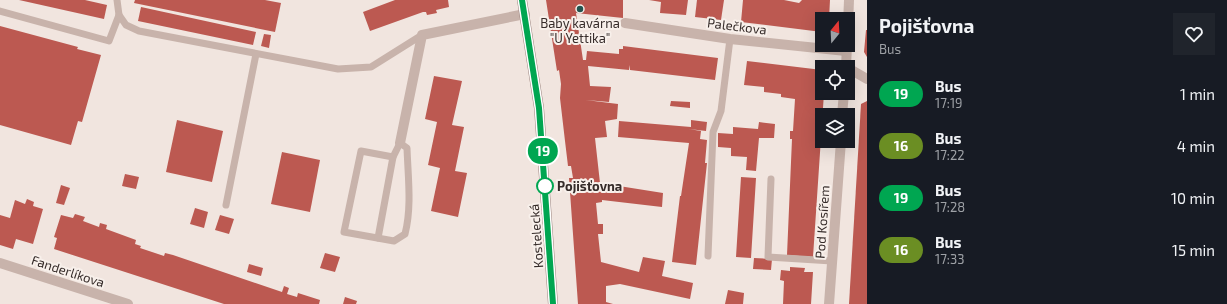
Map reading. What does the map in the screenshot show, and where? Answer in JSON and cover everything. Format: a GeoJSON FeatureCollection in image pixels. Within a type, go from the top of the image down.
{"type":"FeatureCollection","features":[{"type":"Feature","properties":{"kind":"street","name":"Kostelecká"},"geometry":{"type":"LineString","coordinates":[[522,0],[539,108],[553,304]]}},
{"type":"Feature","properties":{"kind":"street"},"geometry":{"type":"LineString","coordinates":[[849,0],[849,12]]}},
{"type":"Feature","properties":{"kind":"street"},"geometry":{"type":"LineString","coordinates":[[400,143],[422,34],[525,14]]}},
{"type":"Feature","properties":{"kind":"street","name":"Palečkova"},"geometry":{"type":"LineString","coordinates":[[625,23],[730,39],[815,46]]}},
{"type":"Feature","properties":{"kind":"street"},"geometry":{"type":"LineString","coordinates":[[855,72],[867,79]]}},
{"type":"Feature","properties":{"kind":"street","name":"Pod Kosířem"},"geometry":{"type":"LineString","coordinates":[[830,304],[840,148]]}},
{"type":"Feature","properties":{"kind":"street","name":"Fanderlíkova"},"geometry":{"type":"LineString","coordinates":[[0,262],[128,304]]}},
{"type":"Feature","properties":{"kind":"lane"},"geometry":{"type":"LineString","coordinates":[[117,0],[119,15],[126,25],[139,31],[338,69],[371,67],[422,34]]}},
{"type":"Feature","properties":{"kind":"lane"},"geometry":{"type":"LineString","coordinates":[[0,11],[109,41],[119,15]]}},
{"type":"Feature","properties":{"kind":"lane"},"geometry":{"type":"LineString","coordinates":[[708,256],[713,132],[721,111],[730,39]]}},
{"type":"Feature","properties":{"kind":"lane"},"geometry":{"type":"LineString","coordinates":[[226,205],[256,54]]}},
{"type":"Feature","properties":{"kind":"lane"},"geometry":{"type":"LineString","coordinates":[[378,238],[393,158],[400,143],[407,148],[409,196],[408,222],[404,234],[394,241],[344,232],[361,151],[393,158]]}},
{"type":"Feature","properties":{"kind":"lane"},"geometry":{"type":"LineString","coordinates":[[771,179],[768,257],[832,261]]}},
{"type":"Feature","properties":{"kind":"building"},"geometry":{"type":"Polygon","coordinates":[[[19,0],[85,0],[107,5],[104,19],[19,0]]]}},
{"type":"Feature","properties":{"kind":"building"},"geometry":{"type":"Polygon","coordinates":[[[135,0],[265,0],[281,3],[275,32],[134,3],[135,0]]]}},
{"type":"Feature","properties":{"kind":"building"},"geometry":{"type":"Polygon","coordinates":[[[395,0],[448,0],[449,7],[436,10],[437,13],[427,15],[426,12],[423,12],[370,31],[363,12],[395,0]]]}},
{"type":"Feature","properties":{"kind":"building"},"geometry":{"type":"Polygon","coordinates":[[[546,0],[623,0],[623,18],[576,13],[583,60],[586,60],[587,51],[619,54],[619,49],[623,49],[623,46],[718,58],[715,80],[630,70],[630,65],[629,70],[588,66],[590,86],[611,87],[609,102],[586,100],[618,104],[617,119],[605,121],[607,137],[595,138],[600,183],[663,193],[662,207],[602,200],[602,202],[596,203],[598,224],[603,224],[603,234],[598,234],[601,262],[639,272],[643,257],[665,261],[662,276],[693,283],[690,299],[620,284],[606,286],[606,302],[613,304],[578,304],[569,178],[573,178],[571,166],[568,166],[560,98],[561,84],[559,70],[557,71],[546,0]]]}},
{"type":"Feature","properties":{"kind":"building"},"geometry":{"type":"Polygon","coordinates":[[[649,0],[688,0],[686,15],[660,13],[661,2],[649,0]]]}},
{"type":"Feature","properties":{"kind":"building"},"geometry":{"type":"Polygon","coordinates":[[[697,0],[724,0],[721,20],[695,17],[697,0]]]}},
{"type":"Feature","properties":{"kind":"building"},"geometry":{"type":"Polygon","coordinates":[[[743,0],[784,0],[799,3],[802,0],[830,0],[829,12],[815,12],[815,31],[741,22],[743,0]]]}},
{"type":"Feature","properties":{"kind":"building"},"geometry":{"type":"Polygon","coordinates":[[[141,7],[256,32],[253,45],[138,21],[141,7]]]}},
{"type":"Feature","properties":{"kind":"building"},"geometry":{"type":"Polygon","coordinates":[[[0,26],[78,47],[77,49],[101,55],[82,122],[78,121],[71,145],[0,125],[0,26]]]}},
{"type":"Feature","properties":{"kind":"building"},"geometry":{"type":"Polygon","coordinates":[[[867,30],[867,57],[864,52],[867,30]]]}},
{"type":"Feature","properties":{"kind":"building"},"geometry":{"type":"Polygon","coordinates":[[[264,34],[271,35],[269,48],[261,46],[264,34]]]}},
{"type":"Feature","properties":{"kind":"building"},"geometry":{"type":"Polygon","coordinates":[[[747,61],[815,69],[815,100],[824,100],[823,108],[815,108],[815,148],[820,148],[813,257],[787,255],[792,139],[790,139],[790,131],[793,131],[795,99],[781,97],[781,94],[764,92],[764,87],[744,85],[747,61]]]}},
{"type":"Feature","properties":{"kind":"building"},"geometry":{"type":"Polygon","coordinates":[[[434,76],[462,81],[452,125],[464,127],[455,171],[467,173],[458,217],[431,211],[440,168],[428,165],[437,122],[425,119],[434,76]]]}},
{"type":"Feature","properties":{"kind":"building"},"geometry":{"type":"Polygon","coordinates":[[[671,101],[690,102],[690,108],[670,106],[671,101]]]}},
{"type":"Feature","properties":{"kind":"building"},"geometry":{"type":"Polygon","coordinates":[[[867,101],[867,304],[849,304],[861,104],[867,101]]]}},
{"type":"Feature","properties":{"kind":"building"},"geometry":{"type":"Polygon","coordinates":[[[177,120],[223,131],[212,182],[166,172],[177,120]]]}},
{"type":"Feature","properties":{"kind":"building"},"geometry":{"type":"Polygon","coordinates":[[[691,120],[707,122],[706,131],[689,129],[701,131],[700,139],[707,140],[705,163],[707,163],[696,265],[672,262],[680,196],[689,143],[618,137],[619,121],[691,127],[691,120]]]}},
{"type":"Feature","properties":{"kind":"building"},"geometry":{"type":"Polygon","coordinates":[[[759,122],[775,124],[774,138],[759,138],[756,171],[746,170],[747,157],[731,156],[731,148],[718,147],[718,133],[733,134],[733,127],[758,129],[759,122]]]}},
{"type":"Feature","properties":{"kind":"building"},"geometry":{"type":"Polygon","coordinates":[[[282,152],[320,160],[310,212],[271,204],[282,152]]]}},
{"type":"Feature","properties":{"kind":"building"},"geometry":{"type":"Polygon","coordinates":[[[125,174],[139,177],[136,189],[122,186],[125,174]]]}},
{"type":"Feature","properties":{"kind":"building"},"geometry":{"type":"Polygon","coordinates":[[[741,177],[756,178],[751,258],[736,257],[741,177]]]}},
{"type":"Feature","properties":{"kind":"building"},"geometry":{"type":"Polygon","coordinates":[[[61,185],[70,188],[64,205],[56,203],[61,185]]]}},
{"type":"Feature","properties":{"kind":"building"},"geometry":{"type":"Polygon","coordinates":[[[27,199],[34,202],[33,206],[43,209],[33,244],[16,239],[13,249],[0,245],[0,215],[10,218],[15,200],[25,204],[27,199]]]}},
{"type":"Feature","properties":{"kind":"building"},"geometry":{"type":"Polygon","coordinates":[[[195,208],[208,212],[204,228],[190,224],[195,208]]]}},
{"type":"Feature","properties":{"kind":"building"},"geometry":{"type":"Polygon","coordinates":[[[75,214],[85,217],[83,221],[99,227],[100,223],[107,225],[106,229],[136,240],[135,244],[141,246],[140,248],[164,256],[165,253],[173,255],[282,292],[284,286],[289,288],[287,294],[297,297],[298,293],[320,300],[319,304],[224,304],[54,249],[57,238],[54,237],[61,215],[73,218],[75,214]]]}},
{"type":"Feature","properties":{"kind":"building"},"geometry":{"type":"Polygon","coordinates":[[[220,215],[234,219],[229,234],[215,230],[220,215]]]}},
{"type":"Feature","properties":{"kind":"building"},"geometry":{"type":"Polygon","coordinates":[[[325,253],[340,257],[335,272],[320,268],[325,253]]]}},
{"type":"Feature","properties":{"kind":"building"},"geometry":{"type":"Polygon","coordinates":[[[754,258],[772,259],[771,270],[753,269],[754,258]]]}},
{"type":"Feature","properties":{"kind":"building"},"geometry":{"type":"Polygon","coordinates":[[[249,264],[263,268],[261,276],[247,272],[249,264]]]}},
{"type":"Feature","properties":{"kind":"building"},"geometry":{"type":"Polygon","coordinates":[[[790,267],[805,268],[804,272],[813,272],[811,304],[783,304],[784,281],[780,280],[781,270],[790,271],[790,267]]]}},
{"type":"Feature","properties":{"kind":"building"},"geometry":{"type":"Polygon","coordinates":[[[728,290],[744,293],[743,304],[725,304],[728,290]]]}},
{"type":"Feature","properties":{"kind":"building"},"geometry":{"type":"Polygon","coordinates":[[[345,297],[357,301],[356,304],[343,304],[345,297]]]}},
{"type":"Feature","properties":{"kind":"bus line","name":"19"},"geometry":{"type":"LineString","coordinates":[[522,0],[539,108],[553,304]]}},
{"type":"Feature","properties":{"kind":"place","name":"Baby kavárna \"U Yettika\""},"geometry":{"type":"Point","coordinates":[580,9]}},
{"type":"Feature","properties":{"kind":"place","name":"Pojišťovna"},"geometry":{"type":"Point","coordinates":[545,186]}}]}
